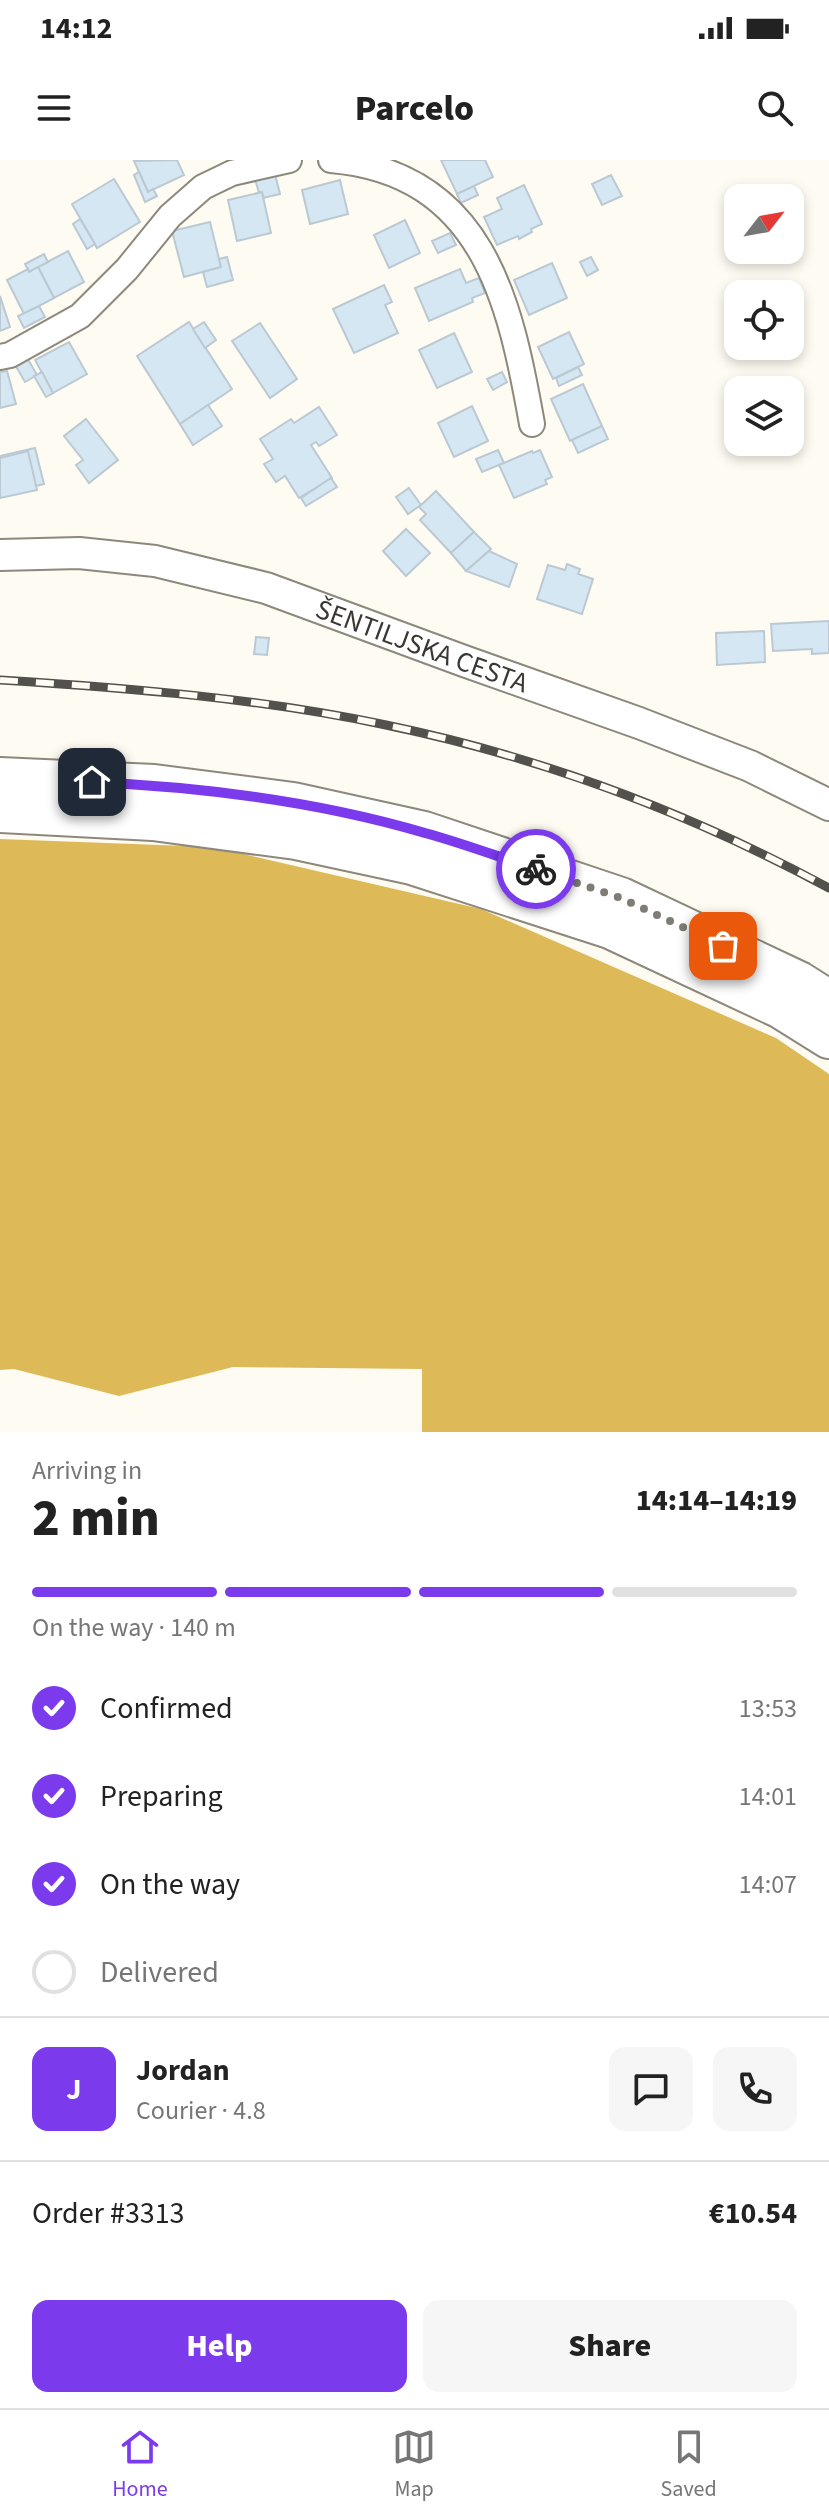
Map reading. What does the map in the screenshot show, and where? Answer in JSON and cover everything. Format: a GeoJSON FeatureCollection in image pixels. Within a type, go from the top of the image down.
{"type":"FeatureCollection","features":[{"type":"Feature","properties":{"kind":"highway"},"geometry":{"type":"LineString","coordinates":[[0,778],[154,785],[293,803],[424,832],[621,898],[799,982],[829,1001]]}},
{"type":"Feature","properties":{"kind":"highway"},"geometry":{"type":"LineString","coordinates":[[0,812],[153,820],[296,839],[412,864],[610,928],[781,1008],[829,1038]]}},
{"type":"Feature","properties":{"kind":"street"},"geometry":{"type":"LineString","coordinates":[[0,357],[10,355],[80,316],[127,269],[170,216],[203,187],[232,173],[289,160]]}},
{"type":"Feature","properties":{"kind":"street"},"geometry":{"type":"LineString","coordinates":[[331,160],[363,164],[398,175],[449,210],[470,234],[491,268],[511,321],[532,424]]}},
{"type":"Feature","properties":{"kind":"street","name":"ŠENTILJSKA CESTA"},"geometry":{"type":"LineString","coordinates":[[0,555],[79,553],[155,561],[266,588],[709,750],[750,766],[829,805]]}},
{"type":"Feature","properties":{"kind":"shaded area"},"geometry":{"type":"Polygon","coordinates":[[[0,839],[213,847],[481,909],[776,1038],[829,1074],[829,1432],[422,1432],[422,1369],[233,1367],[119,1396],[14,1369],[0,1370],[0,839]]]}},
{"type":"Feature","properties":{"kind":"building"},"geometry":{"type":"Polygon","coordinates":[[[177,160],[184,175],[148,192],[134,161],[177,160]]]}},
{"type":"Feature","properties":{"kind":"building"},"geometry":{"type":"Polygon","coordinates":[[[441,160],[485,160],[493,177],[457,194],[441,160]]]}},
{"type":"Feature","properties":{"kind":"building"},"geometry":{"type":"Polygon","coordinates":[[[139,172],[148,192],[153,189],[157,196],[145,202],[134,175],[139,172]]]}},
{"type":"Feature","properties":{"kind":"building"},"geometry":{"type":"Polygon","coordinates":[[[275,174],[280,194],[263,198],[255,179],[275,174]]]}},
{"type":"Feature","properties":{"kind":"building"},"geometry":{"type":"Polygon","coordinates":[[[611,175],[622,196],[602,205],[592,184],[611,175]]]}},
{"type":"Feature","properties":{"kind":"building"},"geometry":{"type":"Polygon","coordinates":[[[114,179],[140,222],[97,248],[72,204],[114,179]]]}},
{"type":"Feature","properties":{"kind":"building"},"geometry":{"type":"Polygon","coordinates":[[[340,180],[348,214],[310,224],[302,190],[340,180]]]}},
{"type":"Feature","properties":{"kind":"building"},"geometry":{"type":"Polygon","coordinates":[[[524,185],[542,224],[519,239],[518,236],[497,245],[484,217],[502,209],[497,198],[524,185]]]}},
{"type":"Feature","properties":{"kind":"building"},"geometry":{"type":"Polygon","coordinates":[[[474,186],[478,195],[461,203],[457,194],[474,186]]]}},
{"type":"Feature","properties":{"kind":"building"},"geometry":{"type":"Polygon","coordinates":[[[262,192],[271,233],[237,241],[228,200],[262,192]]]}},
{"type":"Feature","properties":{"kind":"building"},"geometry":{"type":"Polygon","coordinates":[[[80,219],[95,244],[87,249],[73,224],[80,219]]]}},
{"type":"Feature","properties":{"kind":"building"},"geometry":{"type":"Polygon","coordinates":[[[405,220],[420,253],[389,268],[374,235],[405,220]]]}},
{"type":"Feature","properties":{"kind":"building"},"geometry":{"type":"Polygon","coordinates":[[[210,222],[221,267],[184,277],[172,231],[210,222]]]}},
{"type":"Feature","properties":{"kind":"building"},"geometry":{"type":"Polygon","coordinates":[[[450,233],[456,245],[438,253],[432,241],[450,233]]]}},
{"type":"Feature","properties":{"kind":"building"},"geometry":{"type":"Polygon","coordinates":[[[68,251],[84,282],[54,298],[38,267],[68,251]]]}},
{"type":"Feature","properties":{"kind":"building"},"geometry":{"type":"Polygon","coordinates":[[[44,254],[48,262],[29,272],[25,264],[44,254]]]}},
{"type":"Feature","properties":{"kind":"building"},"geometry":{"type":"Polygon","coordinates":[[[227,257],[233,280],[207,287],[203,272],[221,267],[219,259],[227,257]]]}},
{"type":"Feature","properties":{"kind":"building"},"geometry":{"type":"Polygon","coordinates":[[[591,257],[598,270],[587,276],[580,262],[591,257]]]}},
{"type":"Feature","properties":{"kind":"building"},"geometry":{"type":"Polygon","coordinates":[[[552,263],[567,298],[529,315],[514,280],[552,263]]]}},
{"type":"Feature","properties":{"kind":"building"},"geometry":{"type":"Polygon","coordinates":[[[38,267],[54,298],[24,314],[7,280],[38,267]]]}},
{"type":"Feature","properties":{"kind":"building"},"geometry":{"type":"Polygon","coordinates":[[[460,269],[466,283],[479,278],[485,293],[472,298],[473,302],[429,321],[415,288],[460,269]]]}},
{"type":"Feature","properties":{"kind":"building"},"geometry":{"type":"Polygon","coordinates":[[[384,285],[392,302],[385,305],[398,333],[354,353],[333,309],[384,285]]]}},
{"type":"Feature","properties":{"kind":"building"},"geometry":{"type":"Polygon","coordinates":[[[0,296],[10,327],[0,331],[0,296]]]}},
{"type":"Feature","properties":{"kind":"building"},"geometry":{"type":"Polygon","coordinates":[[[39,306],[45,317],[24,328],[18,316],[39,306]]]}},
{"type":"Feature","properties":{"kind":"building"},"geometry":{"type":"Polygon","coordinates":[[[189,322],[232,389],[180,424],[137,356],[189,322]]]}},
{"type":"Feature","properties":{"kind":"building"},"geometry":{"type":"Polygon","coordinates":[[[204,322],[216,340],[205,348],[193,329],[204,322]]]}},
{"type":"Feature","properties":{"kind":"building"},"geometry":{"type":"Polygon","coordinates":[[[260,323],[297,379],[270,398],[232,341],[260,323]]]}},
{"type":"Feature","properties":{"kind":"building"},"geometry":{"type":"Polygon","coordinates":[[[569,332],[584,364],[553,379],[538,347],[569,332]]]}},
{"type":"Feature","properties":{"kind":"building"},"geometry":{"type":"Polygon","coordinates":[[[454,333],[472,372],[437,388],[419,350],[454,333]]]}},
{"type":"Feature","properties":{"kind":"building"},"geometry":{"type":"Polygon","coordinates":[[[69,342],[87,374],[53,393],[35,360],[69,342]]]}},
{"type":"Feature","properties":{"kind":"building"},"geometry":{"type":"Polygon","coordinates":[[[26,356],[37,375],[25,382],[14,363],[26,356]]]}},
{"type":"Feature","properties":{"kind":"building"},"geometry":{"type":"Polygon","coordinates":[[[578,367],[582,375],[559,386],[556,378],[578,367]]]}},
{"type":"Feature","properties":{"kind":"building"},"geometry":{"type":"Polygon","coordinates":[[[7,371],[16,404],[0,408],[0,372],[7,371]]]}},
{"type":"Feature","properties":{"kind":"building"},"geometry":{"type":"Polygon","coordinates":[[[42,372],[53,393],[46,397],[34,376],[42,372]]]}},
{"type":"Feature","properties":{"kind":"building"},"geometry":{"type":"Polygon","coordinates":[[[502,372],[507,382],[493,390],[487,379],[502,372]]]}},
{"type":"Feature","properties":{"kind":"building"},"geometry":{"type":"Polygon","coordinates":[[[583,384],[602,426],[570,441],[551,399],[583,384]]]}},
{"type":"Feature","properties":{"kind":"building"},"geometry":{"type":"Polygon","coordinates":[[[208,405],[222,426],[193,445],[180,424],[208,405]]]}},
{"type":"Feature","properties":{"kind":"building"},"geometry":{"type":"Polygon","coordinates":[[[472,406],[488,441],[454,457],[438,423],[472,406]]]}},
{"type":"Feature","properties":{"kind":"building"},"geometry":{"type":"Polygon","coordinates":[[[319,407],[337,435],[319,446],[316,442],[311,445],[332,478],[299,498],[285,476],[276,482],[264,464],[273,459],[260,439],[291,419],[294,423],[319,407]]]}},
{"type":"Feature","properties":{"kind":"building"},"geometry":{"type":"Polygon","coordinates":[[[86,419],[118,460],[89,483],[76,465],[83,460],[64,436],[86,419]]]}},
{"type":"Feature","properties":{"kind":"building"},"geometry":{"type":"Polygon","coordinates":[[[602,426],[608,439],[578,453],[572,440],[602,426]]]}},
{"type":"Feature","properties":{"kind":"building"},"geometry":{"type":"Polygon","coordinates":[[[35,448],[44,484],[20,490],[19,486],[1,490],[0,456],[35,448]]]}},
{"type":"Feature","properties":{"kind":"building"},"geometry":{"type":"Polygon","coordinates":[[[498,450],[504,463],[482,472],[476,459],[498,450]]]}},
{"type":"Feature","properties":{"kind":"building"},"geometry":{"type":"Polygon","coordinates":[[[540,450],[552,477],[545,480],[547,484],[514,498],[499,465],[540,450]]]}},
{"type":"Feature","properties":{"kind":"building"},"geometry":{"type":"Polygon","coordinates":[[[28,451],[37,490],[0,498],[0,458],[28,451]]]}},
{"type":"Feature","properties":{"kind":"building"},"geometry":{"type":"Polygon","coordinates":[[[331,478],[337,487],[306,506],[301,498],[331,478]]]}},
{"type":"Feature","properties":{"kind":"building"},"geometry":{"type":"Polygon","coordinates":[[[409,488],[421,505],[408,514],[396,497],[409,488]]]}},
{"type":"Feature","properties":{"kind":"building"},"geometry":{"type":"Polygon","coordinates":[[[436,491],[474,532],[451,553],[420,520],[426,514],[419,507],[436,491]]]}},
{"type":"Feature","properties":{"kind":"building"},"geometry":{"type":"Polygon","coordinates":[[[406,529],[430,553],[406,576],[383,551],[406,529]]]}},
{"type":"Feature","properties":{"kind":"building"},"geometry":{"type":"Polygon","coordinates":[[[474,532],[491,549],[466,571],[451,553],[474,532]]]}},
{"type":"Feature","properties":{"kind":"building"},"geometry":{"type":"Polygon","coordinates":[[[489,551],[517,564],[509,587],[466,571],[489,551]]]}},
{"type":"Feature","properties":{"kind":"building"},"geometry":{"type":"Polygon","coordinates":[[[567,564],[580,569],[578,574],[593,579],[582,614],[537,599],[548,565],[565,570],[567,564]]]}},
{"type":"Feature","properties":{"kind":"building"},"geometry":{"type":"Polygon","coordinates":[[[829,621],[829,653],[812,654],[812,649],[773,651],[771,624],[829,621]]]}},
{"type":"Feature","properties":{"kind":"building"},"geometry":{"type":"Polygon","coordinates":[[[764,631],[765,662],[717,665],[716,633],[764,631]]]}},
{"type":"Feature","properties":{"kind":"building"},"geometry":{"type":"Polygon","coordinates":[[[256,637],[269,638],[267,655],[254,654],[256,637]]]}},
{"type":"Feature","properties":{"kind":"railway"},"geometry":{"type":"LineString","coordinates":[[0,680],[242,701],[338,716],[444,738],[614,790],[723,835],[829,888]]}},
{"type":"Feature","properties":{"kind":"way so far"},"geometry":{"type":"LineString","coordinates":[[536,869],[621,898],[723,946]]}},
{"type":"Feature","properties":{"kind":"route"},"geometry":{"type":"LineString","coordinates":[[92,782],[154,785],[293,803],[424,832],[536,869]]}}]}
